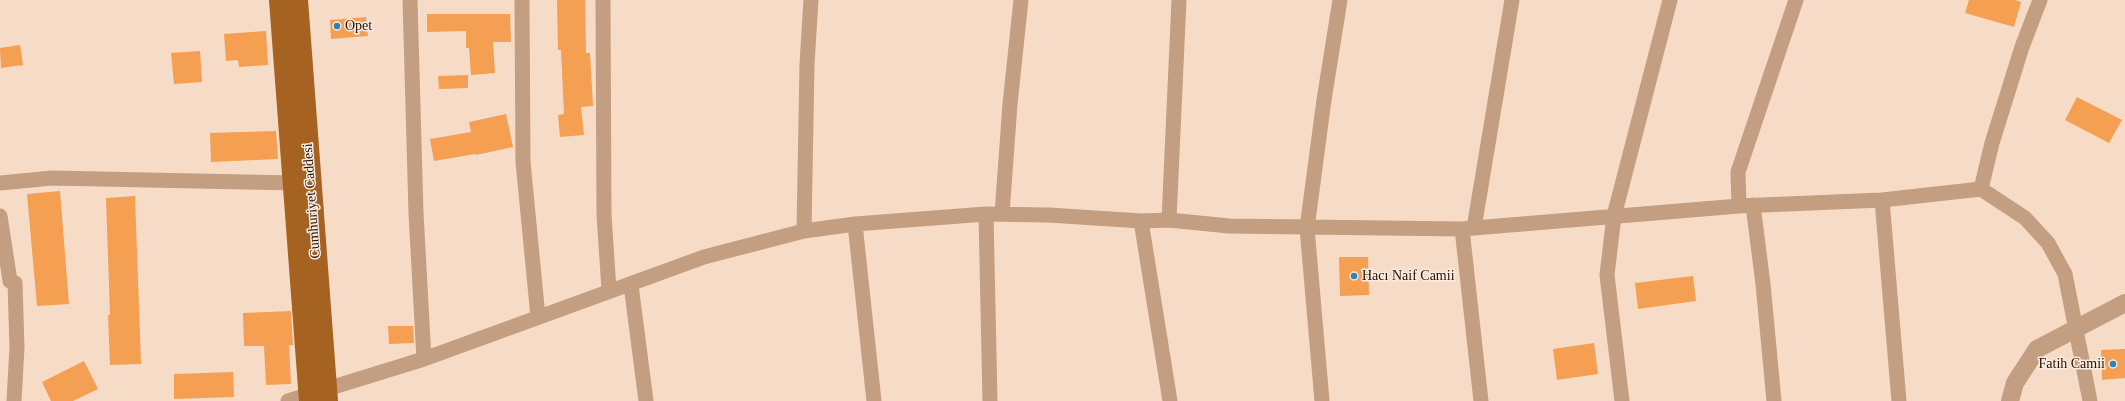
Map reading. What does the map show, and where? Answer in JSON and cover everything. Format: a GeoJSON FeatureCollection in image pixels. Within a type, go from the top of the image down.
{"type":"FeatureCollection","features":[{"type":"Feature","properties":{"kind":"main road","name":"Cumhuriyet Caddesi"},"geometry":{"type":"LineString","coordinates":[[280,0],[294,184],[318,397]]}},
{"type":"Feature","properties":{"kind":"main road","name":"Cumhuriyet Caddesi"},"geometry":{"type":"LineString","coordinates":[[296,0],[318,397]]}},
{"type":"Feature","properties":{"kind":"street"},"geometry":{"type":"LineString","coordinates":[[410,0],[416,198],[424,359]]}},
{"type":"Feature","properties":{"kind":"street"},"geometry":{"type":"LineString","coordinates":[[522,0],[523,162],[538,317]]}},
{"type":"Feature","properties":{"kind":"street"},"geometry":{"type":"LineString","coordinates":[[603,0],[604,214],[609,290]]}},
{"type":"Feature","properties":{"kind":"street"},"geometry":{"type":"LineString","coordinates":[[804,231],[807,64],[811,0]]}},
{"type":"Feature","properties":{"kind":"street"},"geometry":{"type":"LineString","coordinates":[[1002,214],[1010,104],[1022,0]]}},
{"type":"Feature","properties":{"kind":"street"},"geometry":{"type":"LineString","coordinates":[[1168,220],[1179,0]]}},
{"type":"Feature","properties":{"kind":"street"},"geometry":{"type":"LineString","coordinates":[[1322,401],[1307,228],[1340,0]]}},
{"type":"Feature","properties":{"kind":"street"},"geometry":{"type":"LineString","coordinates":[[1481,401],[1468,229],[1512,0]]}},
{"type":"Feature","properties":{"kind":"street"},"geometry":{"type":"LineString","coordinates":[[1622,401],[1607,275],[1614,216],[1670,0]]}},
{"type":"Feature","properties":{"kind":"street"},"geometry":{"type":"LineString","coordinates":[[1774,401],[1763,284],[1738,172],[1796,0]]}},
{"type":"Feature","properties":{"kind":"street"},"geometry":{"type":"LineString","coordinates":[[1981,190],[1994,136],[2022,47],[2040,0]]}},
{"type":"Feature","properties":{"kind":"street"},"geometry":{"type":"LineString","coordinates":[[0,183],[52,178],[294,184]]}},
{"type":"Feature","properties":{"kind":"street"},"geometry":{"type":"LineString","coordinates":[[288,401],[318,397],[609,290],[631,285],[704,257],[804,231],[855,224],[1002,214],[1049,215],[1141,221],[1168,220],[1229,226],[1468,229],[1746,206],[1882,200],[1981,190],[2025,218],[2048,243],[2066,274],[2074,328],[2090,401]]}},
{"type":"Feature","properties":{"kind":"street"},"geometry":{"type":"LineString","coordinates":[[1882,200],[1899,401]]}},
{"type":"Feature","properties":{"kind":"street"},"geometry":{"type":"LineString","coordinates":[[986,214],[990,401]]}},
{"type":"Feature","properties":{"kind":"street"},"geometry":{"type":"LineString","coordinates":[[0,216],[10,281],[15,283],[17,347],[14,401]]}},
{"type":"Feature","properties":{"kind":"street"},"geometry":{"type":"LineString","coordinates":[[1141,221],[1170,401]]}},
{"type":"Feature","properties":{"kind":"street"},"geometry":{"type":"LineString","coordinates":[[855,224],[874,401]]}},
{"type":"Feature","properties":{"kind":"street"},"geometry":{"type":"LineString","coordinates":[[631,285],[646,401]]}},
{"type":"Feature","properties":{"kind":"street"},"geometry":{"type":"LineString","coordinates":[[2010,401],[2015,383],[2037,349],[2074,328],[2125,303]]}},
{"type":"Feature","properties":{"kind":"building"},"geometry":{"type":"Polygon","coordinates":[[[557,0],[585,0],[586,53],[590,53],[593,106],[581,107],[584,135],[560,137],[558,115],[564,114],[561,50],[558,50],[557,0]]]}},
{"type":"Feature","properties":{"kind":"building"},"geometry":{"type":"Polygon","coordinates":[[[1969,0],[2015,0],[2021,2],[2014,27],[1965,13],[1969,0]]]}},
{"type":"Feature","properties":{"kind":"building"},"geometry":{"type":"Polygon","coordinates":[[[427,14],[510,14],[511,42],[493,42],[495,73],[471,75],[469,48],[466,48],[466,31],[427,32],[427,14]]]}},
{"type":"Feature","properties":{"kind":"building"},"geometry":{"type":"Polygon","coordinates":[[[366,17],[368,36],[331,39],[330,20],[366,17]]]}},
{"type":"Feature","properties":{"kind":"building"},"geometry":{"type":"Polygon","coordinates":[[[266,31],[268,65],[239,67],[238,60],[226,61],[224,34],[266,31]]]}},
{"type":"Feature","properties":{"kind":"building"},"geometry":{"type":"Polygon","coordinates":[[[20,45],[23,65],[1,68],[0,48],[20,45]]]}},
{"type":"Feature","properties":{"kind":"building"},"geometry":{"type":"Polygon","coordinates":[[[200,51],[202,82],[174,84],[171,53],[200,51]]]}},
{"type":"Feature","properties":{"kind":"building"},"geometry":{"type":"Polygon","coordinates":[[[468,75],[468,88],[439,89],[438,76],[468,75]]]}},
{"type":"Feature","properties":{"kind":"building"},"geometry":{"type":"Polygon","coordinates":[[[2077,97],[2122,120],[2109,143],[2065,120],[2077,97]]]}},
{"type":"Feature","properties":{"kind":"building"},"geometry":{"type":"Polygon","coordinates":[[[506,114],[513,147],[476,155],[434,161],[430,139],[471,132],[469,122],[506,114]]]}},
{"type":"Feature","properties":{"kind":"building"},"geometry":{"type":"Polygon","coordinates":[[[276,131],[278,159],[211,162],[210,133],[276,131]]]}},
{"type":"Feature","properties":{"kind":"building"},"geometry":{"type":"Polygon","coordinates":[[[60,191],[69,304],[37,306],[27,194],[60,191]]]}},
{"type":"Feature","properties":{"kind":"building"},"geometry":{"type":"Polygon","coordinates":[[[135,196],[141,364],[110,365],[106,198],[135,196]]]}},
{"type":"Feature","properties":{"kind":"building","name":"Hacı Naif Camii"},"geometry":{"type":"Polygon","coordinates":[[[1339,257],[1368,257],[1369,295],[1340,296],[1339,257]]]}},
{"type":"Feature","properties":{"kind":"building"},"geometry":{"type":"Polygon","coordinates":[[[1693,276],[1696,301],[1638,309],[1635,283],[1693,276]]]}},
{"type":"Feature","properties":{"kind":"building"},"geometry":{"type":"Polygon","coordinates":[[[291,311],[293,345],[289,345],[291,384],[266,385],[264,346],[244,346],[243,313],[291,311]]]}},
{"type":"Feature","properties":{"kind":"building"},"geometry":{"type":"Polygon","coordinates":[[[388,326],[413,326],[414,343],[389,344],[388,326]]]}},
{"type":"Feature","properties":{"kind":"building"},"geometry":{"type":"Polygon","coordinates":[[[1594,343],[1598,374],[1557,380],[1553,349],[1594,343]]]}},
{"type":"Feature","properties":{"kind":"building","name":"Fatih Camii"},"geometry":{"type":"Polygon","coordinates":[[[2125,349],[2125,378],[2102,380],[2101,350],[2125,349]]]}},
{"type":"Feature","properties":{"kind":"building"},"geometry":{"type":"Polygon","coordinates":[[[84,361],[98,389],[73,401],[51,401],[42,382],[84,361]]]}},
{"type":"Feature","properties":{"kind":"building"},"geometry":{"type":"Polygon","coordinates":[[[233,372],[234,397],[174,399],[174,374],[233,372]]]}},
{"type":"Feature","properties":{"kind":"place","name":"Opet"},"geometry":{"type":"Point","coordinates":[337,26]}},
{"type":"Feature","properties":{"kind":"place","name":"Hacı Naif Camii"},"geometry":{"type":"Point","coordinates":[1354,276]}},
{"type":"Feature","properties":{"kind":"place","name":"Fatih Camii"},"geometry":{"type":"Point","coordinates":[2113,364]}}]}
